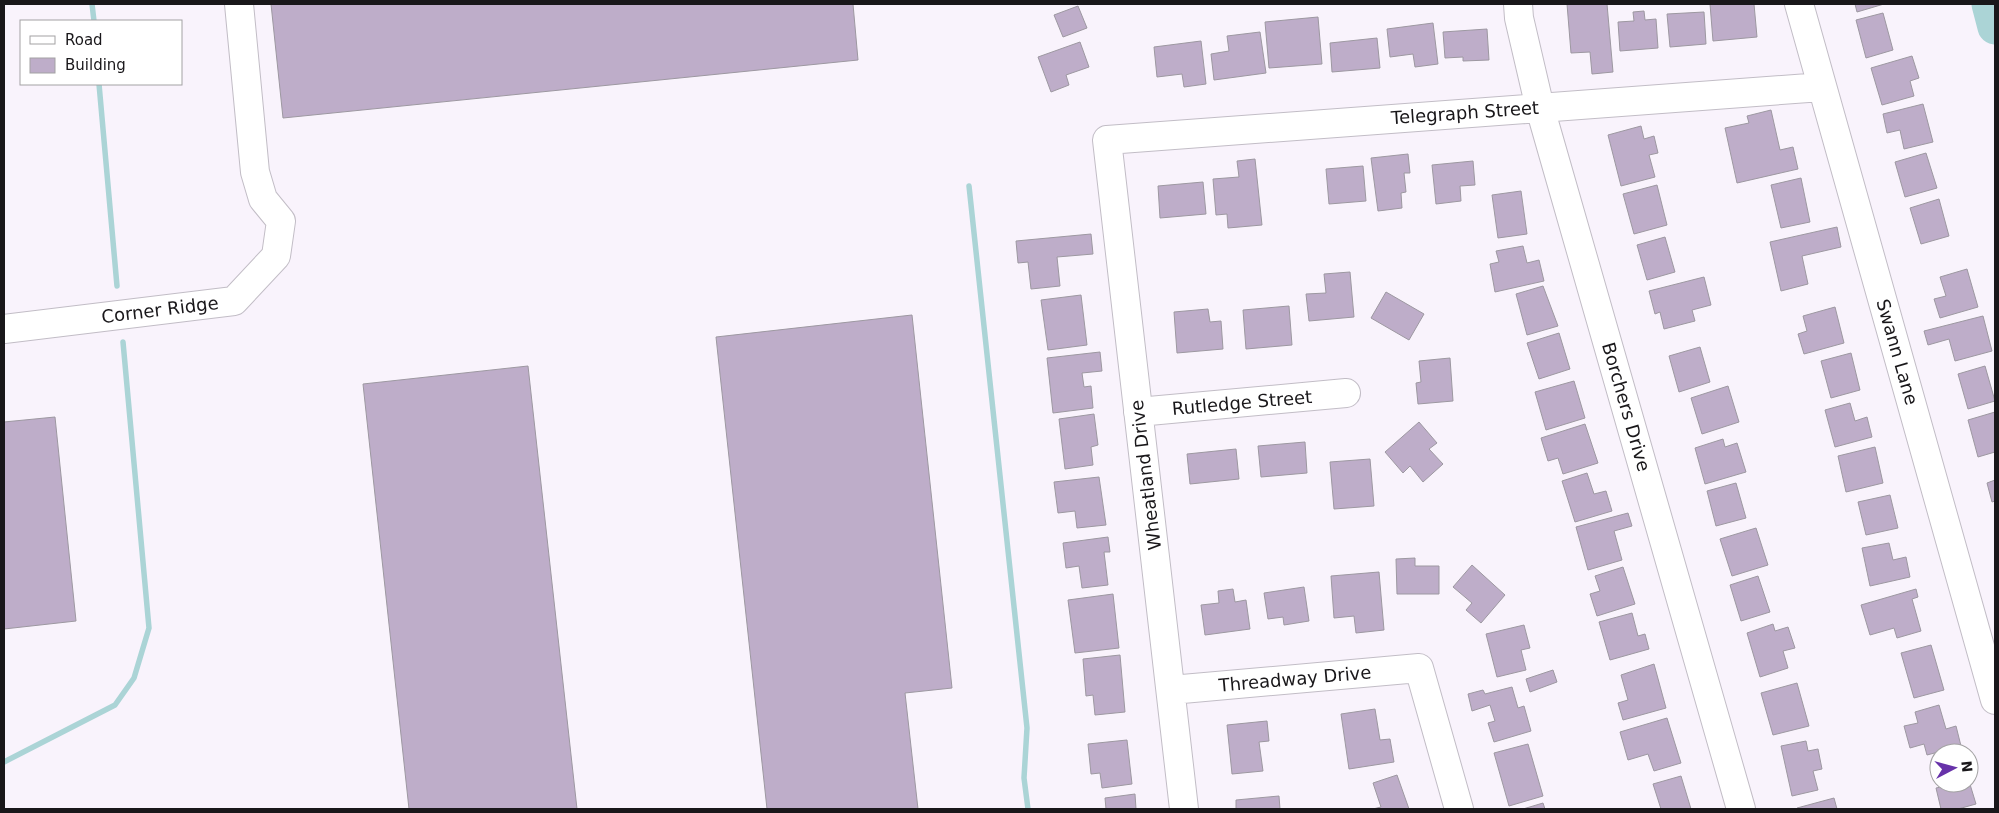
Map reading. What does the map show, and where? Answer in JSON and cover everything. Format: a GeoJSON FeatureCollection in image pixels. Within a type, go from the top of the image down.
{"type":"FeatureCollection","features":[{"type":"Feature","properties":{"kind":"street","name":"Corner Ridge"},"geometry":{"type":"LineString","coordinates":[[4,329],[234,301],[276,256],[281,221],[263,200],[255,172],[238,4]]}},
{"type":"Feature","properties":{"kind":"street","name":"Borchers Drive"},"geometry":{"type":"LineString","coordinates":[[1518,4],[1519,18],[1540,108],[1741,809]]}},
{"type":"Feature","properties":{"kind":"street","name":"Swann Lane"},"geometry":{"type":"LineString","coordinates":[[1799,4],[1995,700]]}},
{"type":"Feature","properties":{"kind":"street","name":"Telegraph Street"},"geometry":{"type":"LineString","coordinates":[[1107,140],[1822,87]]}},
{"type":"Feature","properties":{"kind":"street","name":"Wheatland Drive"},"geometry":{"type":"LineString","coordinates":[[1107,140],[1184,809]]}},
{"type":"Feature","properties":{"kind":"street","name":"Rutledge Street"},"geometry":{"type":"LineString","coordinates":[[1138,412],[1346,394]]}},
{"type":"Feature","properties":{"kind":"street","name":"Threadway Drive"},"geometry":{"type":"LineString","coordinates":[[1171,690],[1419,668],[1459,809]]}},
{"type":"Feature","properties":{"kind":"building"},"geometry":{"type":"Polygon","coordinates":[[[271,4],[853,4],[858,60],[283,118],[271,4]]]}},
{"type":"Feature","properties":{"kind":"building"},"geometry":{"type":"Polygon","coordinates":[[[1567,4],[1607,4],[1613,72],[1592,74],[1590,52],[1571,53],[1567,4]]]}},
{"type":"Feature","properties":{"kind":"building"},"geometry":{"type":"Polygon","coordinates":[[[1710,4],[1754,4],[1757,37],[1713,41],[1710,4]]]}},
{"type":"Feature","properties":{"kind":"building"},"geometry":{"type":"Polygon","coordinates":[[[1855,4],[1884,4],[1857,12],[1855,4]]]}},
{"type":"Feature","properties":{"kind":"building"},"geometry":{"type":"Polygon","coordinates":[[[1078,6],[1087,28],[1063,37],[1054,15],[1078,6]]]}},
{"type":"Feature","properties":{"kind":"building"},"geometry":{"type":"Polygon","coordinates":[[[1644,11],[1645,20],[1656,19],[1658,48],[1620,51],[1618,22],[1634,21],[1633,12],[1644,11]]]}},
{"type":"Feature","properties":{"kind":"building"},"geometry":{"type":"Polygon","coordinates":[[[1704,12],[1706,44],[1670,47],[1667,14],[1704,12]]]}},
{"type":"Feature","properties":{"kind":"building"},"geometry":{"type":"Polygon","coordinates":[[[1883,13],[1893,50],[1866,58],[1856,20],[1883,13]]]}},
{"type":"Feature","properties":{"kind":"building"},"geometry":{"type":"Polygon","coordinates":[[[1318,17],[1322,64],[1269,68],[1265,22],[1318,17]]]}},
{"type":"Feature","properties":{"kind":"building"},"geometry":{"type":"Polygon","coordinates":[[[1433,23],[1438,64],[1415,67],[1413,54],[1390,57],[1387,29],[1433,23]]]}},
{"type":"Feature","properties":{"kind":"building"},"geometry":{"type":"Polygon","coordinates":[[[1487,29],[1489,60],[1463,61],[1463,57],[1445,58],[1443,32],[1487,29]]]}},
{"type":"Feature","properties":{"kind":"building"},"geometry":{"type":"Polygon","coordinates":[[[1260,32],[1266,73],[1214,80],[1211,54],[1229,51],[1227,36],[1260,32]]]}},
{"type":"Feature","properties":{"kind":"building"},"geometry":{"type":"Polygon","coordinates":[[[1377,38],[1380,68],[1332,72],[1330,43],[1377,38]]]}},
{"type":"Feature","properties":{"kind":"building"},"geometry":{"type":"Polygon","coordinates":[[[1201,41],[1206,84],[1184,87],[1182,74],[1157,77],[1154,47],[1201,41]]]}},
{"type":"Feature","properties":{"kind":"building"},"geometry":{"type":"Polygon","coordinates":[[[1080,42],[1089,67],[1066,75],[1069,85],[1051,92],[1038,57],[1080,42]]]}},
{"type":"Feature","properties":{"kind":"building"},"geometry":{"type":"Polygon","coordinates":[[[1912,56],[1919,78],[1910,81],[1914,96],[1882,105],[1871,68],[1912,56]]]}},
{"type":"Feature","properties":{"kind":"building"},"geometry":{"type":"Polygon","coordinates":[[[1923,104],[1933,142],[1904,149],[1900,130],[1887,133],[1883,114],[1923,104]]]}},
{"type":"Feature","properties":{"kind":"building"},"geometry":{"type":"Polygon","coordinates":[[[1771,110],[1780,150],[1793,147],[1798,169],[1737,183],[1725,128],[1749,123],[1747,116],[1771,110]]]}},
{"type":"Feature","properties":{"kind":"building"},"geometry":{"type":"Polygon","coordinates":[[[1641,126],[1644,139],[1654,136],[1658,153],[1649,155],[1655,177],[1621,186],[1608,135],[1641,126]]]}},
{"type":"Feature","properties":{"kind":"building"},"geometry":{"type":"Polygon","coordinates":[[[1926,153],[1937,188],[1905,197],[1895,162],[1926,153]]]}},
{"type":"Feature","properties":{"kind":"building"},"geometry":{"type":"Polygon","coordinates":[[[1408,154],[1410,173],[1404,173],[1406,192],[1401,193],[1402,208],[1378,211],[1371,158],[1408,154]]]}},
{"type":"Feature","properties":{"kind":"building"},"geometry":{"type":"Polygon","coordinates":[[[1255,159],[1262,225],[1228,228],[1227,214],[1216,215],[1213,179],[1239,177],[1237,161],[1255,159]]]}},
{"type":"Feature","properties":{"kind":"building"},"geometry":{"type":"Polygon","coordinates":[[[1473,161],[1475,185],[1460,186],[1461,201],[1436,204],[1432,165],[1473,161]]]}},
{"type":"Feature","properties":{"kind":"building"},"geometry":{"type":"Polygon","coordinates":[[[1363,166],[1366,201],[1329,204],[1326,169],[1363,166]]]}},
{"type":"Feature","properties":{"kind":"building"},"geometry":{"type":"Polygon","coordinates":[[[1801,178],[1810,222],[1781,228],[1771,185],[1801,178]]]}},
{"type":"Feature","properties":{"kind":"building"},"geometry":{"type":"Polygon","coordinates":[[[1203,182],[1206,214],[1160,218],[1158,186],[1203,182]]]}},
{"type":"Feature","properties":{"kind":"building"},"geometry":{"type":"Polygon","coordinates":[[[1657,185],[1667,225],[1634,234],[1623,194],[1657,185]]]}},
{"type":"Feature","properties":{"kind":"building"},"geometry":{"type":"Polygon","coordinates":[[[1521,191],[1527,234],[1498,238],[1492,195],[1521,191]]]}},
{"type":"Feature","properties":{"kind":"building"},"geometry":{"type":"Polygon","coordinates":[[[1939,199],[1949,236],[1921,244],[1910,208],[1939,199]]]}},
{"type":"Feature","properties":{"kind":"building"},"geometry":{"type":"Polygon","coordinates":[[[1837,227],[1841,247],[1802,256],[1808,284],[1781,291],[1770,242],[1837,227]]]}},
{"type":"Feature","properties":{"kind":"building"},"geometry":{"type":"Polygon","coordinates":[[[1091,234],[1093,254],[1057,257],[1060,286],[1031,289],[1028,262],[1018,263],[1016,241],[1091,234]]]}},
{"type":"Feature","properties":{"kind":"building"},"geometry":{"type":"Polygon","coordinates":[[[1665,237],[1675,272],[1647,280],[1637,245],[1665,237]]]}},
{"type":"Feature","properties":{"kind":"building"},"geometry":{"type":"Polygon","coordinates":[[[1523,246],[1527,263],[1539,260],[1544,281],[1495,292],[1490,264],[1499,262],[1496,251],[1523,246]]]}},
{"type":"Feature","properties":{"kind":"building"},"geometry":{"type":"Polygon","coordinates":[[[1967,269],[1978,307],[1940,318],[1934,299],[1946,296],[1940,277],[1967,269]]]}},
{"type":"Feature","properties":{"kind":"building"},"geometry":{"type":"Polygon","coordinates":[[[1350,272],[1354,317],[1309,321],[1306,294],[1326,293],[1324,274],[1350,272]]]}},
{"type":"Feature","properties":{"kind":"building"},"geometry":{"type":"Polygon","coordinates":[[[1704,277],[1711,305],[1692,310],[1695,321],[1664,329],[1660,312],[1655,314],[1649,291],[1704,277]]]}},
{"type":"Feature","properties":{"kind":"building"},"geometry":{"type":"Polygon","coordinates":[[[1543,286],[1558,326],[1527,335],[1516,294],[1543,286]]]}},
{"type":"Feature","properties":{"kind":"building"},"geometry":{"type":"Polygon","coordinates":[[[1386,292],[1424,314],[1409,340],[1371,318],[1386,292]]]}},
{"type":"Feature","properties":{"kind":"building"},"geometry":{"type":"Polygon","coordinates":[[[1081,295],[1087,345],[1048,350],[1041,300],[1081,295]]]}},
{"type":"Feature","properties":{"kind":"building"},"geometry":{"type":"Polygon","coordinates":[[[1289,306],[1292,345],[1246,349],[1243,310],[1289,306]]]}},
{"type":"Feature","properties":{"kind":"building"},"geometry":{"type":"Polygon","coordinates":[[[1835,307],[1844,343],[1804,354],[1798,334],[1807,331],[1803,316],[1835,307]]]}},
{"type":"Feature","properties":{"kind":"building"},"geometry":{"type":"Polygon","coordinates":[[[1208,309],[1210,322],[1221,321],[1223,349],[1177,353],[1174,312],[1208,309]]]}},
{"type":"Feature","properties":{"kind":"building"},"geometry":{"type":"Polygon","coordinates":[[[912,315],[952,688],[905,693],[918,809],[767,809],[716,337],[912,315]]]}},
{"type":"Feature","properties":{"kind":"building"},"geometry":{"type":"Polygon","coordinates":[[[1983,316],[1992,351],[1955,361],[1949,339],[1928,345],[1924,331],[1983,316]]]}},
{"type":"Feature","properties":{"kind":"building"},"geometry":{"type":"Polygon","coordinates":[[[1559,333],[1570,369],[1539,379],[1527,343],[1559,333]]]}},
{"type":"Feature","properties":{"kind":"building"},"geometry":{"type":"Polygon","coordinates":[[[1700,347],[1710,382],[1679,392],[1669,356],[1700,347]]]}},
{"type":"Feature","properties":{"kind":"building"},"geometry":{"type":"Polygon","coordinates":[[[1100,352],[1102,371],[1082,373],[1084,387],[1091,386],[1093,408],[1053,413],[1047,358],[1100,352]]]}},
{"type":"Feature","properties":{"kind":"building"},"geometry":{"type":"Polygon","coordinates":[[[1851,353],[1860,390],[1831,398],[1821,361],[1851,353]]]}},
{"type":"Feature","properties":{"kind":"building"},"geometry":{"type":"Polygon","coordinates":[[[1450,358],[1453,401],[1418,404],[1416,383],[1421,382],[1419,361],[1450,358]]]}},
{"type":"Feature","properties":{"kind":"building"},"geometry":{"type":"Polygon","coordinates":[[[528,366],[577,809],[409,809],[363,384],[528,366]]]}},
{"type":"Feature","properties":{"kind":"building"},"geometry":{"type":"Polygon","coordinates":[[[1985,366],[1995,401],[1968,409],[1958,374],[1985,366]]]}},
{"type":"Feature","properties":{"kind":"building"},"geometry":{"type":"Polygon","coordinates":[[[1574,381],[1585,418],[1546,430],[1535,392],[1574,381]]]}},
{"type":"Feature","properties":{"kind":"building"},"geometry":{"type":"Polygon","coordinates":[[[1728,386],[1739,422],[1702,434],[1691,398],[1728,386]]]}},
{"type":"Feature","properties":{"kind":"building"},"geometry":{"type":"Polygon","coordinates":[[[1850,403],[1855,421],[1867,417],[1872,437],[1835,447],[1825,410],[1850,403]]]}},
{"type":"Feature","properties":{"kind":"building"},"geometry":{"type":"Polygon","coordinates":[[[1995,412],[1995,452],[1978,457],[1968,420],[1995,412]]]}},
{"type":"Feature","properties":{"kind":"building"},"geometry":{"type":"Polygon","coordinates":[[[1094,414],[1098,445],[1091,447],[1093,465],[1065,469],[1059,419],[1094,414]]]}},
{"type":"Feature","properties":{"kind":"building"},"geometry":{"type":"Polygon","coordinates":[[[55,417],[76,621],[4,629],[4,422],[55,417]]]}},
{"type":"Feature","properties":{"kind":"building"},"geometry":{"type":"Polygon","coordinates":[[[1419,422],[1437,443],[1429,449],[1443,464],[1423,482],[1410,466],[1403,473],[1385,452],[1419,422]]]}},
{"type":"Feature","properties":{"kind":"building"},"geometry":{"type":"Polygon","coordinates":[[[1585,424],[1598,463],[1563,474],[1558,458],[1548,461],[1541,438],[1585,424]]]}},
{"type":"Feature","properties":{"kind":"building"},"geometry":{"type":"Polygon","coordinates":[[[1723,439],[1725,447],[1737,443],[1746,472],[1705,484],[1695,448],[1723,439]]]}},
{"type":"Feature","properties":{"kind":"building"},"geometry":{"type":"Polygon","coordinates":[[[1305,442],[1307,473],[1261,477],[1258,446],[1305,442]]]}},
{"type":"Feature","properties":{"kind":"building"},"geometry":{"type":"Polygon","coordinates":[[[1875,447],[1883,483],[1846,492],[1838,456],[1875,447]]]}},
{"type":"Feature","properties":{"kind":"building"},"geometry":{"type":"Polygon","coordinates":[[[1236,449],[1239,479],[1190,484],[1187,454],[1236,449]]]}},
{"type":"Feature","properties":{"kind":"building"},"geometry":{"type":"Polygon","coordinates":[[[1370,459],[1374,506],[1334,509],[1330,462],[1370,459]]]}},
{"type":"Feature","properties":{"kind":"building"},"geometry":{"type":"Polygon","coordinates":[[[1587,473],[1594,494],[1606,491],[1612,511],[1575,522],[1562,481],[1587,473]]]}},
{"type":"Feature","properties":{"kind":"building"},"geometry":{"type":"Polygon","coordinates":[[[1099,477],[1106,525],[1077,528],[1075,511],[1058,513],[1054,482],[1099,477]]]}},
{"type":"Feature","properties":{"kind":"building"},"geometry":{"type":"Polygon","coordinates":[[[1995,480],[1995,501],[1992,502],[1987,483],[1995,480]]]}},
{"type":"Feature","properties":{"kind":"building"},"geometry":{"type":"Polygon","coordinates":[[[1736,483],[1746,518],[1716,526],[1707,491],[1736,483]]]}},
{"type":"Feature","properties":{"kind":"building"},"geometry":{"type":"Polygon","coordinates":[[[1890,495],[1898,528],[1866,535],[1858,502],[1890,495]]]}},
{"type":"Feature","properties":{"kind":"building"},"geometry":{"type":"Polygon","coordinates":[[[1628,513],[1632,526],[1614,531],[1622,560],[1588,570],[1576,527],[1628,513]]]}},
{"type":"Feature","properties":{"kind":"building"},"geometry":{"type":"Polygon","coordinates":[[[1756,528],[1768,565],[1732,576],[1720,539],[1756,528]]]}},
{"type":"Feature","properties":{"kind":"building"},"geometry":{"type":"Polygon","coordinates":[[[1108,537],[1110,552],[1104,552],[1108,585],[1082,588],[1079,566],[1066,568],[1063,543],[1108,537]]]}},
{"type":"Feature","properties":{"kind":"building"},"geometry":{"type":"Polygon","coordinates":[[[1889,543],[1893,560],[1906,557],[1910,577],[1870,586],[1862,548],[1889,543]]]}},
{"type":"Feature","properties":{"kind":"building"},"geometry":{"type":"Polygon","coordinates":[[[1415,558],[1415,566],[1439,566],[1439,594],[1397,594],[1396,559],[1415,558]]]}},
{"type":"Feature","properties":{"kind":"building"},"geometry":{"type":"Polygon","coordinates":[[[1472,565],[1505,595],[1481,623],[1466,610],[1472,603],[1453,587],[1472,565]]]}},
{"type":"Feature","properties":{"kind":"building"},"geometry":{"type":"Polygon","coordinates":[[[1623,567],[1635,604],[1597,616],[1590,594],[1600,591],[1595,576],[1623,567]]]}},
{"type":"Feature","properties":{"kind":"building"},"geometry":{"type":"Polygon","coordinates":[[[1379,572],[1384,630],[1356,633],[1354,616],[1334,618],[1331,576],[1379,572]]]}},
{"type":"Feature","properties":{"kind":"building"},"geometry":{"type":"Polygon","coordinates":[[[1758,576],[1770,612],[1741,621],[1730,585],[1758,576]]]}},
{"type":"Feature","properties":{"kind":"building"},"geometry":{"type":"Polygon","coordinates":[[[1304,587],[1309,621],[1284,625],[1283,617],[1268,619],[1264,593],[1304,587]]]}},
{"type":"Feature","properties":{"kind":"building"},"geometry":{"type":"Polygon","coordinates":[[[1233,589],[1235,602],[1246,600],[1250,629],[1205,635],[1201,605],[1219,603],[1218,591],[1233,589]]]}},
{"type":"Feature","properties":{"kind":"building"},"geometry":{"type":"Polygon","coordinates":[[[1916,589],[1918,597],[1912,599],[1921,631],[1897,638],[1894,628],[1870,635],[1861,605],[1916,589]]]}},
{"type":"Feature","properties":{"kind":"building"},"geometry":{"type":"Polygon","coordinates":[[[1113,594],[1119,648],[1075,653],[1068,600],[1113,594]]]}},
{"type":"Feature","properties":{"kind":"building"},"geometry":{"type":"Polygon","coordinates":[[[1632,613],[1638,636],[1645,634],[1649,649],[1610,660],[1599,622],[1632,613]]]}},
{"type":"Feature","properties":{"kind":"building"},"geometry":{"type":"Polygon","coordinates":[[[1773,624],[1775,631],[1788,627],[1795,648],[1783,651],[1788,668],[1760,677],[1747,633],[1773,624]]]}},
{"type":"Feature","properties":{"kind":"building"},"geometry":{"type":"Polygon","coordinates":[[[1524,625],[1530,648],[1521,650],[1526,670],[1497,677],[1486,634],[1524,625]]]}},
{"type":"Feature","properties":{"kind":"building"},"geometry":{"type":"Polygon","coordinates":[[[1931,645],[1944,690],[1914,698],[1901,653],[1931,645]]]}},
{"type":"Feature","properties":{"kind":"building"},"geometry":{"type":"Polygon","coordinates":[[[1120,655],[1125,712],[1095,715],[1093,695],[1086,696],[1083,659],[1120,655]]]}},
{"type":"Feature","properties":{"kind":"building"},"geometry":{"type":"Polygon","coordinates":[[[1654,664],[1666,708],[1623,720],[1618,703],[1628,700],[1621,675],[1654,664]]]}},
{"type":"Feature","properties":{"kind":"building"},"geometry":{"type":"Polygon","coordinates":[[[1553,670],[1557,682],[1530,692],[1526,679],[1553,670]]]}},
{"type":"Feature","properties":{"kind":"building"},"geometry":{"type":"Polygon","coordinates":[[[1797,683],[1809,726],[1773,735],[1761,693],[1797,683]]]}},
{"type":"Feature","properties":{"kind":"building"},"geometry":{"type":"Polygon","coordinates":[[[1512,687],[1518,708],[1524,706],[1531,731],[1494,742],[1488,723],[1495,721],[1490,705],[1472,711],[1468,694],[1483,690],[1485,694],[1512,687]]]}},
{"type":"Feature","properties":{"kind":"building"},"geometry":{"type":"Polygon","coordinates":[[[1939,705],[1946,729],[1956,726],[1960,743],[1929,743],[1929,754],[1927,755],[1924,744],[1910,748],[1904,726],[1918,723],[1915,712],[1939,705]]]}},
{"type":"Feature","properties":{"kind":"building"},"geometry":{"type":"Polygon","coordinates":[[[1375,709],[1380,740],[1390,739],[1394,762],[1349,769],[1341,714],[1375,709]]]}},
{"type":"Feature","properties":{"kind":"building"},"geometry":{"type":"Polygon","coordinates":[[[1667,718],[1681,763],[1654,771],[1648,754],[1628,760],[1620,732],[1667,718]]]}},
{"type":"Feature","properties":{"kind":"building"},"geometry":{"type":"Polygon","coordinates":[[[1267,721],[1269,741],[1259,742],[1263,771],[1232,774],[1227,725],[1267,721]]]}},
{"type":"Feature","properties":{"kind":"building"},"geometry":{"type":"Polygon","coordinates":[[[1127,740],[1132,784],[1102,788],[1100,773],[1091,774],[1088,744],[1127,740]]]}},
{"type":"Feature","properties":{"kind":"building"},"geometry":{"type":"Polygon","coordinates":[[[1806,741],[1808,751],[1818,749],[1822,769],[1813,771],[1818,790],[1792,796],[1781,746],[1806,741]]]}},
{"type":"Feature","properties":{"kind":"building"},"geometry":{"type":"Polygon","coordinates":[[[1528,744],[1543,796],[1509,806],[1494,753],[1528,744]]]}},
{"type":"Feature","properties":{"kind":"building"},"geometry":{"type":"Polygon","coordinates":[[[1397,775],[1409,809],[1373,809],[1381,807],[1373,783],[1397,775]]]}},
{"type":"Feature","properties":{"kind":"building"},"geometry":{"type":"Polygon","coordinates":[[[1681,776],[1691,809],[1661,809],[1653,784],[1681,776]]]}},
{"type":"Feature","properties":{"kind":"building"},"geometry":{"type":"Polygon","coordinates":[[[1937,793],[1973,793],[1976,804],[1958,809],[1941,809],[1937,793]]]}},
{"type":"Feature","properties":{"kind":"building"},"geometry":{"type":"Polygon","coordinates":[[[1135,794],[1136,809],[1106,809],[1105,798],[1135,794]]]}},
{"type":"Feature","properties":{"kind":"building"},"geometry":{"type":"Polygon","coordinates":[[[1279,796],[1280,809],[1236,809],[1236,800],[1279,796]]]}},
{"type":"Feature","properties":{"kind":"building"},"geometry":{"type":"Polygon","coordinates":[[[1834,798],[1837,809],[1797,808],[1834,798]]]}},
{"type":"Feature","properties":{"kind":"building"},"geometry":{"type":"Polygon","coordinates":[[[1543,803],[1545,809],[1523,809],[1543,803]]]}},
{"type":"Feature","properties":{"kind":"waterway"},"geometry":{"type":"LineString","coordinates":[[92,4],[94,20]]}},
{"type":"Feature","properties":{"kind":"waterway"},"geometry":{"type":"LineString","coordinates":[[1989,4],[1995,27]]}},
{"type":"Feature","properties":{"kind":"waterway"},"geometry":{"type":"LineString","coordinates":[[99,85],[117,286]]}},
{"type":"Feature","properties":{"kind":"waterway"},"geometry":{"type":"LineString","coordinates":[[969,186],[1027,728],[1024,778],[1028,809]]}},
{"type":"Feature","properties":{"kind":"waterway"},"geometry":{"type":"LineString","coordinates":[[4,762],[115,705],[134,678],[149,628],[123,342]]}}]}
